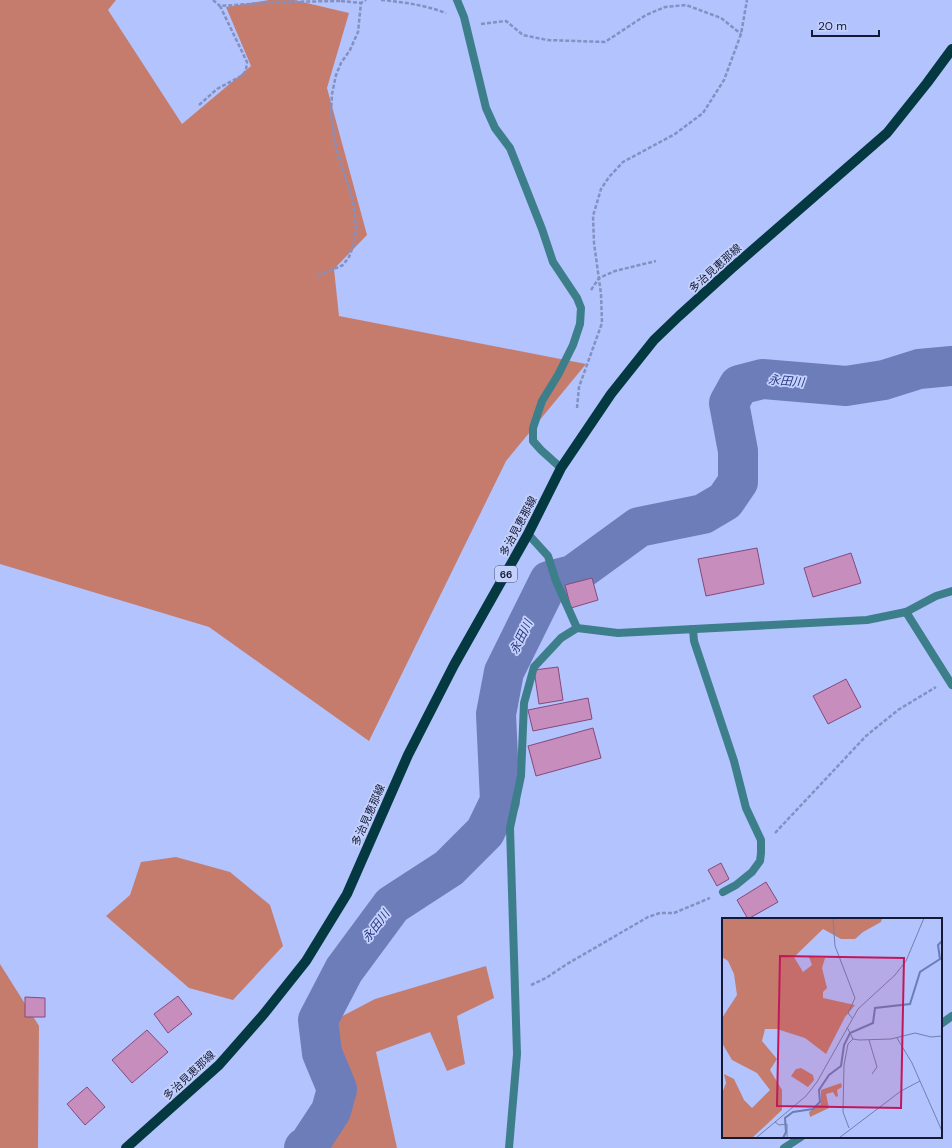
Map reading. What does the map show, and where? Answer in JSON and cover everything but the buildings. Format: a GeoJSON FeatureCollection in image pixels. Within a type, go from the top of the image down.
{"type":"FeatureCollection","features":[{"type":"Feature","properties":{"kind":"main road","name":"多治見恵那線"},"geometry":{"type":"LineString","coordinates":[[126,1148],[219,1064],[264,1015],[306,961],[347,894],[408,755],[447,679],[528,534],[561,468],[611,394],[654,340],[732,268],[887,134],[952,49]]}},
{"type":"Feature","properties":{"kind":"street"},"geometry":{"type":"LineString","coordinates":[[457,0],[464,17],[486,108],[495,128],[510,148],[542,229],[552,262],[577,298],[581,308],[580,324],[573,345],[558,375],[542,401],[532,428],[533,441],[561,468]]}},
{"type":"Feature","properties":{"kind":"street"},"geometry":{"type":"LineString","coordinates":[[528,534],[548,556],[556,581],[577,628]]}},
{"type":"Feature","properties":{"kind":"street"},"geometry":{"type":"LineString","coordinates":[[509,1148],[517,1054],[510,828],[520,776],[524,703],[534,667],[561,638],[577,628],[618,633],[867,620],[906,612],[936,596],[952,591]]}},
{"type":"Feature","properties":{"kind":"street"},"geometry":{"type":"LineString","coordinates":[[906,612],[950,682]]}},
{"type":"Feature","properties":{"kind":"street"},"geometry":{"type":"LineString","coordinates":[[693,629],[694,641],[734,761],[746,808],[761,840],[760,862],[752,872],[736,885],[723,892]]}},
{"type":"Feature","properties":{"kind":"street"},"geometry":{"type":"LineString","coordinates":[[942,1023],[952,1016]]}},
{"type":"Feature","properties":{"kind":"street"},"geometry":{"type":"LineString","coordinates":[[784,1148],[800,1138]]}},
{"type":"Feature","properties":{"kind":"path"},"geometry":{"type":"LineString","coordinates":[[199,105],[217,89],[243,75],[246,70],[246,62],[220,6],[214,0]]}},
{"type":"Feature","properties":{"kind":"path"},"geometry":{"type":"LineString","coordinates":[[220,6],[278,2],[361,2],[366,0]]}},
{"type":"Feature","properties":{"kind":"path"},"geometry":{"type":"LineString","coordinates":[[381,0],[400,1],[428,7],[455,17],[464,17]]}},
{"type":"Feature","properties":{"kind":"path"},"geometry":{"type":"LineString","coordinates":[[577,408],[579,387],[602,323],[601,294],[594,243],[593,216],[600,189],[623,162],[675,134],[703,113],[724,80],[741,34],[747,0]]}},
{"type":"Feature","properties":{"kind":"path"},"geometry":{"type":"LineString","coordinates":[[318,276],[343,265],[349,257],[354,244],[356,228],[353,201],[336,148],[331,114],[332,94],[336,75],[358,32],[361,2]]}},
{"type":"Feature","properties":{"kind":"path"},"geometry":{"type":"LineString","coordinates":[[466,26],[506,20],[524,35],[546,40],[605,42],[646,16],[665,6],[686,5],[721,18],[741,34]]}},
{"type":"Feature","properties":{"kind":"path"},"geometry":{"type":"LineString","coordinates":[[581,308],[599,278],[615,270],[656,261]]}},
{"type":"Feature","properties":{"kind":"path"},"geometry":{"type":"LineString","coordinates":[[761,840],[773,835],[866,736],[898,710],[924,693],[950,682]]}},
{"type":"Feature","properties":{"kind":"path"},"geometry":{"type":"LineString","coordinates":[[515,989],[546,978],[567,964],[648,917],[660,913],[674,913],[723,892]]}},
{"type":"Feature","properties":{"kind":"shaded area"},"geometry":{"type":"Polygon","coordinates":[[[0,0],[116,0],[108,10],[182,124],[251,66],[226,7],[269,0],[294,0],[349,13],[327,88],[367,235],[334,269],[339,316],[586,364],[506,461],[369,741],[209,627],[0,564],[0,0]]]}},
{"type":"Feature","properties":{"kind":"shaded area"},"geometry":{"type":"Polygon","coordinates":[[[176,857],[230,872],[270,905],[283,946],[233,1000],[189,988],[106,916],[130,895],[141,862],[176,857]]]}},
{"type":"Feature","properties":{"kind":"shaded area"},"geometry":{"type":"Polygon","coordinates":[[[0,964],[39,1026],[38,1148],[0,1148],[0,964]]]}},
{"type":"Feature","properties":{"kind":"shaded area"},"geometry":{"type":"Polygon","coordinates":[[[486,966],[494,998],[457,1016],[465,1064],[447,1071],[430,1032],[376,1052],[397,1148],[320,1148],[337,1124],[349,1085],[333,1021],[375,999],[486,966]]]}},
{"type":"Feature","properties":{"kind":"waterway","name":"永田川"},"geometry":{"type":"LineString","coordinates":[[304,1148],[308,1146],[331,1111],[337,1089],[322,1053],[318,1020],[344,970],[392,905],[449,868],[485,832],[500,801],[496,714],[504,672],[549,581],[573,575],[639,527],[703,514],[725,501],[738,482],[738,451],[729,403],[739,385],[762,379],[846,386],[884,380],[919,369],[952,366]]}}]}
